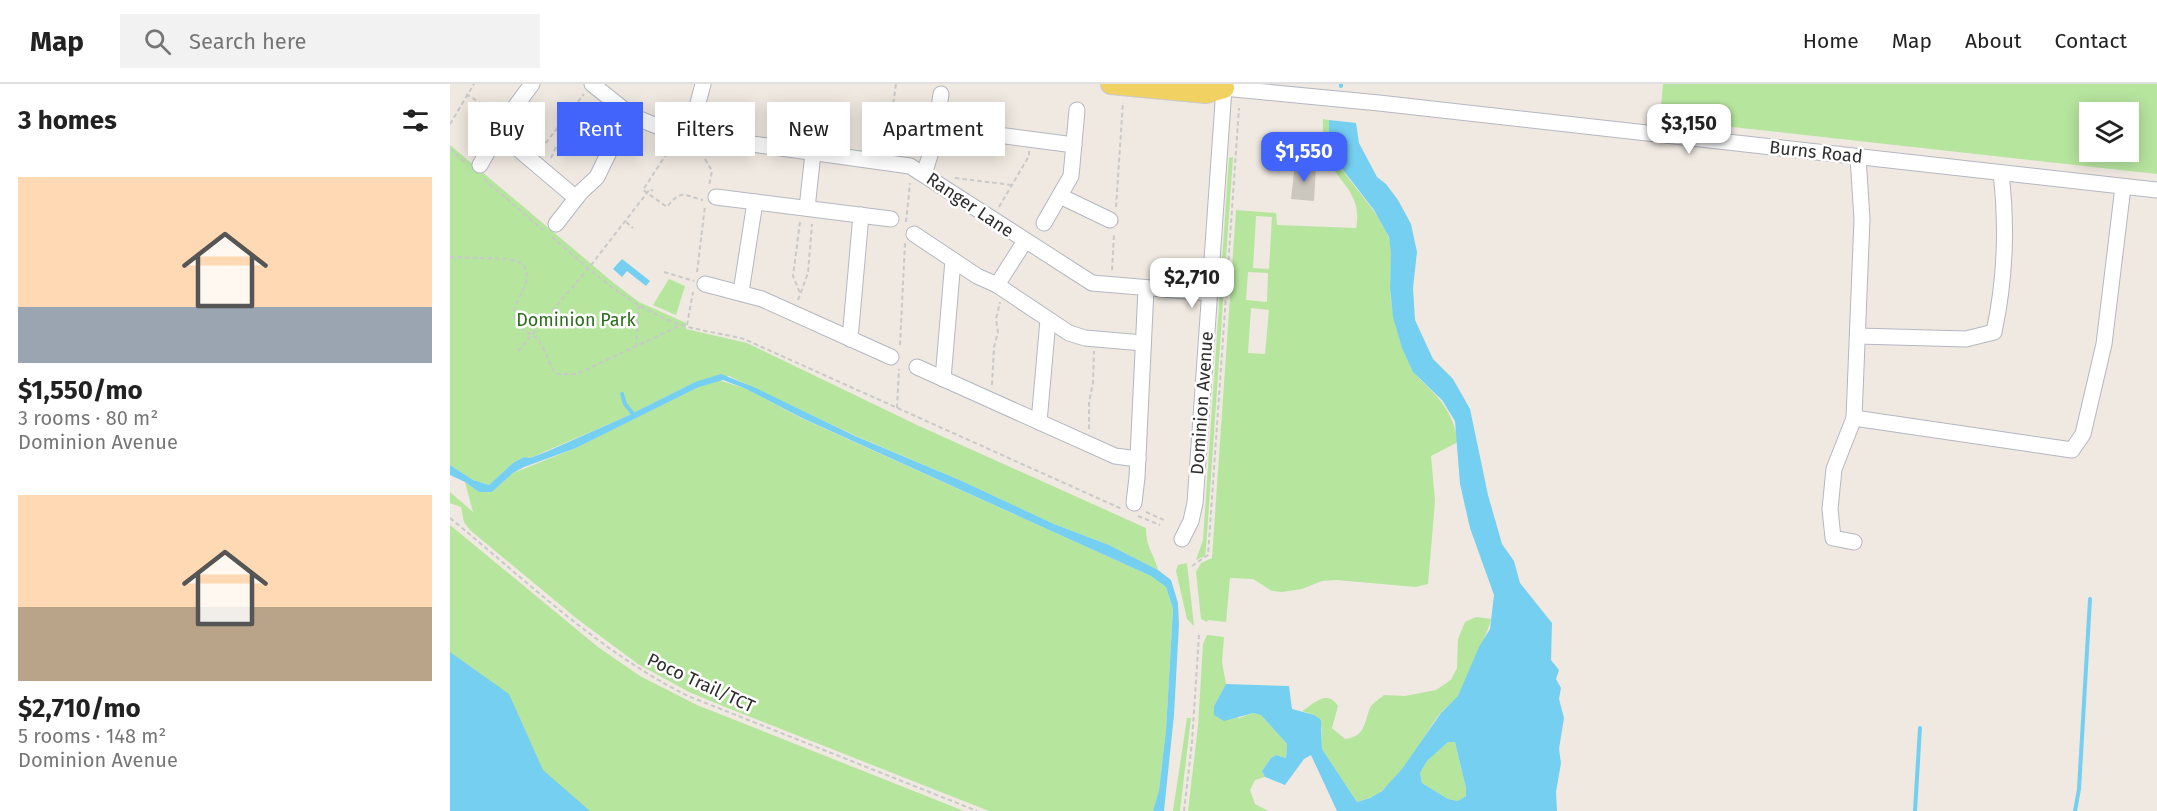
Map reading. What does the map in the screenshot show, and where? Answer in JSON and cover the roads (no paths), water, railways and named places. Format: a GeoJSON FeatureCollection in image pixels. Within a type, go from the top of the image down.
{"type":"FeatureCollection","features":[{"type":"Feature","properties":{"kind":"main road"},"geometry":{"type":"LineString","coordinates":[[1111,84],[1206,93],[1222,85]]}},
{"type":"Feature","properties":{"kind":"street"},"geometry":{"type":"LineString","coordinates":[[518,102],[531,84]]}},
{"type":"Feature","properties":{"kind":"street"},"geometry":{"type":"LineString","coordinates":[[698,102],[702,84]]}},
{"type":"Feature","properties":{"kind":"street","name":"Burns Road"},"geometry":{"type":"LineString","coordinates":[[1222,85],[2157,190]]}},
{"type":"Feature","properties":{"kind":"street","name":"Dominion Avenue"},"geometry":{"type":"LineString","coordinates":[[1182,539],[1191,521],[1195,502],[1222,85]]}},
{"type":"Feature","properties":{"kind":"street","name":"Ranger Lane"},"geometry":{"type":"LineString","coordinates":[[589,88],[611,102]]}},
{"type":"Feature","properties":{"kind":"street"},"geometry":{"type":"LineString","coordinates":[[940,102],[941,94]]}},
{"type":"Feature","properties":{"kind":"street"},"geometry":{"type":"LineString","coordinates":[[1044,224],[1071,176],[1077,110]]}},
{"type":"Feature","properties":{"kind":"street"},"geometry":{"type":"LineString","coordinates":[[1005,136],[1074,145]]}},
{"type":"Feature","properties":{"kind":"street"},"geometry":{"type":"LineString","coordinates":[[477,169],[484,156]]}},
{"type":"Feature","properties":{"kind":"street"},"geometry":{"type":"LineString","coordinates":[[526,156],[576,198]]}},
{"type":"Feature","properties":{"kind":"street"},"geometry":{"type":"LineString","coordinates":[[556,224],[576,198],[597,177],[607,156]]}},
{"type":"Feature","properties":{"kind":"street"},"geometry":{"type":"LineString","coordinates":[[807,208],[813,156]]}},
{"type":"Feature","properties":{"kind":"street","name":"Ranger Lane"},"geometry":{"type":"LineString","coordinates":[[838,156],[898,163],[1092,283],[1210,293]]}},
{"type":"Feature","properties":{"kind":"street"},"geometry":{"type":"LineString","coordinates":[[917,176],[930,156]]}},
{"type":"Feature","properties":{"kind":"street"},"geometry":{"type":"LineString","coordinates":[[1854,542],[1833,538],[1830,509],[1834,470],[1854,418],[1862,219],[1858,157]]}},
{"type":"Feature","properties":{"kind":"street"},"geometry":{"type":"LineString","coordinates":[[1858,336],[1966,339],[1994,332],[1999,308],[2005,207],[2001,173]]}},
{"type":"Feature","properties":{"kind":"street"},"geometry":{"type":"LineString","coordinates":[[1854,418],[2072,450],[2083,434],[2104,344],[2123,187]]}},
{"type":"Feature","properties":{"kind":"street"},"geometry":{"type":"LineString","coordinates":[[712,194],[755,202],[891,219]]}},
{"type":"Feature","properties":{"kind":"street"},"geometry":{"type":"LineString","coordinates":[[1060,196],[1113,221]]}},
{"type":"Feature","properties":{"kind":"street"},"geometry":{"type":"LineString","coordinates":[[741,292],[755,202]]}},
{"type":"Feature","properties":{"kind":"street"},"geometry":{"type":"LineString","coordinates":[[850,339],[861,215]]}},
{"type":"Feature","properties":{"kind":"street"},"geometry":{"type":"LineString","coordinates":[[908,233],[1002,288],[1074,336],[1143,343]]}},
{"type":"Feature","properties":{"kind":"street"},"geometry":{"type":"LineString","coordinates":[[1002,288],[1025,241]]}},
{"type":"Feature","properties":{"kind":"street"},"geometry":{"type":"LineString","coordinates":[[943,379],[953,260]]}},
{"type":"Feature","properties":{"kind":"street"},"geometry":{"type":"LineString","coordinates":[[700,283],[741,292],[850,339],[896,356]]}},
{"type":"Feature","properties":{"kind":"street"},"geometry":{"type":"LineString","coordinates":[[1131,509],[1138,459],[1146,289]]}},
{"type":"Feature","properties":{"kind":"street"},"geometry":{"type":"LineString","coordinates":[[1039,422],[1048,320]]}},
{"type":"Feature","properties":{"kind":"street"},"geometry":{"type":"LineString","coordinates":[[917,367],[1114,456],[1138,459]]}},
{"type":"Feature","properties":{"kind":"water"},"geometry":{"type":"Polygon","coordinates":[[[1329,120],[1356,123],[1359,143],[1377,177],[1386,184],[1398,200],[1411,224],[1417,252],[1413,288],[1415,320],[1433,359],[1453,379],[1470,409],[1488,495],[1502,544],[1514,561],[1520,583],[1552,623],[1551,660],[1559,670],[1556,679],[1561,688],[1559,699],[1564,718],[1559,749],[1561,763],[1556,792],[1557,811],[1337,811],[1311,755],[1304,759],[1285,785],[1265,777],[1262,771],[1271,758],[1276,755],[1286,758],[1287,744],[1261,715],[1253,713],[1224,721],[1214,715],[1214,706],[1226,684],[1289,686],[1292,709],[1314,715],[1321,720],[1322,749],[1357,802],[1370,798],[1382,791],[1402,769],[1441,713],[1458,696],[1479,647],[1490,629],[1494,595],[1470,528],[1460,484],[1455,421],[1442,400],[1413,372],[1402,348],[1393,317],[1389,237],[1374,210],[1337,162],[1329,136],[1329,120]],[[1448,742],[1427,761],[1420,773],[1422,783],[1448,799],[1458,801],[1466,796],[1466,788],[1455,742],[1448,742]]]}},
{"type":"Feature","properties":{"kind":"water"},"geometry":{"type":"Polygon","coordinates":[[[622,259],[650,281],[646,286],[627,271],[622,277],[613,269],[622,259]]]}},
{"type":"Feature","properties":{"kind":"water"},"geometry":{"type":"Polygon","coordinates":[[[721,374],[1054,524],[1109,545],[1158,570],[1171,580],[1178,603],[1179,624],[1174,715],[1164,811],[1153,811],[1159,790],[1166,730],[1173,609],[1166,587],[1151,576],[723,380],[699,387],[576,448],[524,467],[513,473],[492,492],[479,492],[450,475],[450,465],[473,480],[489,485],[513,463],[524,457],[530,458],[546,452],[625,417],[695,382],[721,374]]]}},
{"type":"Feature","properties":{"kind":"water"},"geometry":{"type":"Polygon","coordinates":[[[450,652],[509,694],[543,770],[590,811],[450,811],[450,652]]]}},
{"type":"Feature","properties":{"kind":"waterway"},"geometry":{"type":"LineString","coordinates":[[622,394],[625,404],[634,415]]}},
{"type":"Feature","properties":{"kind":"waterway"},"geometry":{"type":"LineString","coordinates":[[2075,811],[2079,789],[2090,599]]}},
{"type":"Feature","properties":{"kind":"waterway"},"geometry":{"type":"LineString","coordinates":[[1915,811],[1920,728]]}},
{"type":"Feature","properties":{"kind":"park label","name":"Dominion Park"},"geometry":{"type":"Point","coordinates":[576,320]}}]}
